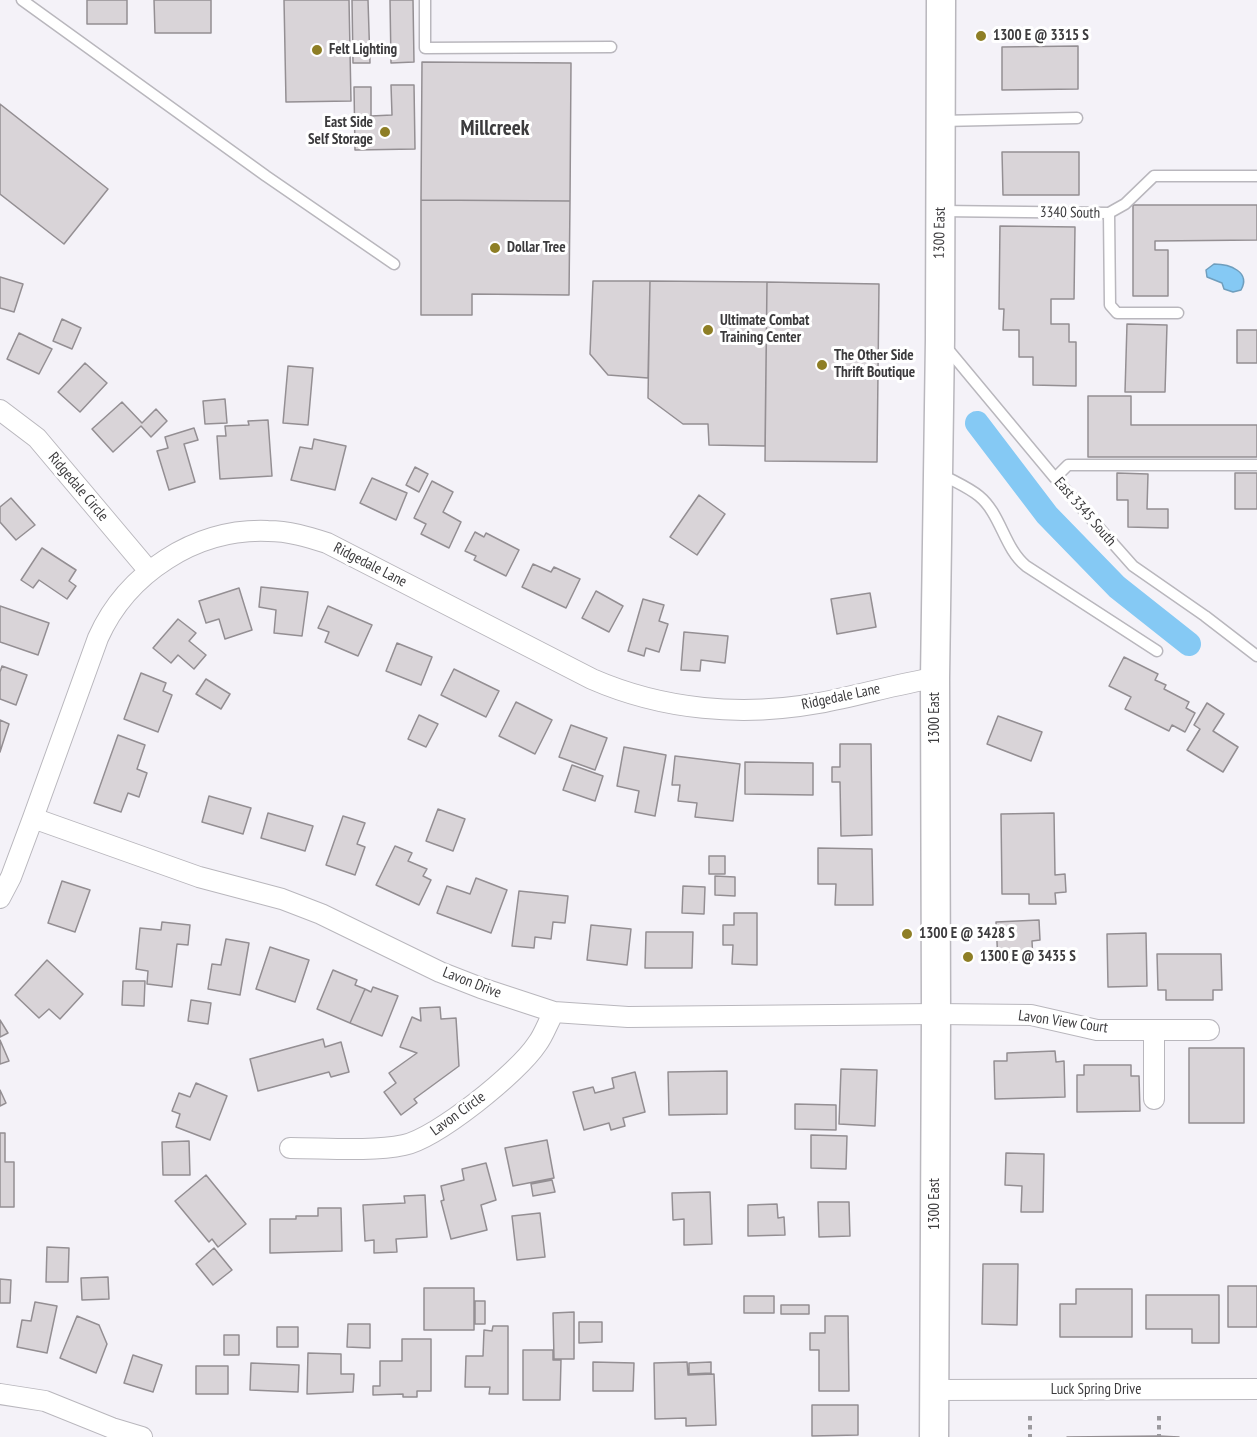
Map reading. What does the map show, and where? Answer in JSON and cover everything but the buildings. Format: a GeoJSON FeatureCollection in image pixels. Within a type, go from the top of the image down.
{"type":"FeatureCollection","features":[{"type":"Feature","properties":{"kind":"main road","name":"1300 East"},"geometry":{"type":"LineString","coordinates":[[934,1437],[935,678],[939,472],[941,0]]}},
{"type":"Feature","properties":{"kind":"street","name":"Ridgedale Circle"},"geometry":{"type":"LineString","coordinates":[[0,410],[38,438],[149,571]]}},
{"type":"Feature","properties":{"kind":"street","name":"Ridgedale Lane"},"geometry":{"type":"LineString","coordinates":[[0,898],[11,877],[107,618],[125,594],[149,571],[182,550],[226,535],[267,530],[308,536],[327,543],[592,679],[618,690],[681,706],[745,710],[784,709],[935,678]]}},
{"type":"Feature","properties":{"kind":"street","name":"Lavon Drive"},"geometry":{"type":"LineString","coordinates":[[33,818],[199,877],[282,899],[321,914],[440,972],[554,1012],[628,1017],[936,1014]]}},
{"type":"Feature","properties":{"kind":"street","name":"Lavon Circle"},"geometry":{"type":"LineString","coordinates":[[290,1148],[391,1148],[421,1140],[439,1130],[504,1080],[523,1062],[538,1044],[554,1012]]}},
{"type":"Feature","properties":{"kind":"street","name":"Lavon View Court"},"geometry":{"type":"LineString","coordinates":[[936,1014],[1031,1015],[1084,1028],[1209,1030]]}},
{"type":"Feature","properties":{"kind":"street"},"geometry":{"type":"LineString","coordinates":[[1154,1030],[1154,1099]]}},
{"type":"Feature","properties":{"kind":"street","name":"Luck Spring Drive"},"geometry":{"type":"LineString","coordinates":[[934,1390],[1257,1389]]}},
{"type":"Feature","properties":{"kind":"street"},"geometry":{"type":"LineString","coordinates":[[0,1394],[45,1401],[136,1436]]}},
{"type":"Feature","properties":{"kind":"lane"},"geometry":{"type":"LineString","coordinates":[[22,0],[266,176],[394,264]]}},
{"type":"Feature","properties":{"kind":"lane"},"geometry":{"type":"LineString","coordinates":[[425,0],[425,48],[611,47]]}},
{"type":"Feature","properties":{"kind":"lane"},"geometry":{"type":"LineString","coordinates":[[940,120],[1077,118]]}},
{"type":"Feature","properties":{"kind":"lane","name":"3340 South"},"geometry":{"type":"LineString","coordinates":[[941,212],[1109,213],[1125,204],[1155,176],[1257,176]]}},
{"type":"Feature","properties":{"kind":"lane"},"geometry":{"type":"LineString","coordinates":[[1109,213],[1110,305],[1117,313],[1178,313]]}},
{"type":"Feature","properties":{"kind":"lane","name":"East 3345 South"},"geometry":{"type":"LineString","coordinates":[[940,339],[1055,478],[1132,566],[1205,616],[1257,656]]}},
{"type":"Feature","properties":{"kind":"lane"},"geometry":{"type":"LineString","coordinates":[[1055,478],[1068,465],[1257,465]]}},
{"type":"Feature","properties":{"kind":"lane"},"geometry":{"type":"LineString","coordinates":[[939,472],[979,496],[997,520],[1016,558],[1157,651]]}},
{"type":"Feature","properties":{"kind":"path"},"geometry":{"type":"LineString","coordinates":[[1030,1416],[1030,1437]]}},
{"type":"Feature","properties":{"kind":"path"},"geometry":{"type":"LineString","coordinates":[[1159,1416],[1159,1436]]}},
{"type":"Feature","properties":{"kind":"water"},"geometry":{"type":"Polygon","coordinates":[[[1214,264],[1237,270],[1243,278],[1241,290],[1233,292],[1224,289],[1222,283],[1207,277],[1206,270],[1214,264]]]}},
{"type":"Feature","properties":{"kind":"waterway"},"geometry":{"type":"LineString","coordinates":[[977,423],[1047,515],[1117,587],[1189,644]]}},
{"type":"Feature","properties":{"kind":"place","name":"1300 E @ 3315 S"},"geometry":{"type":"Point","coordinates":[981,36]}},
{"type":"Feature","properties":{"kind":"place","name":"Felt Lighting"},"geometry":{"type":"Point","coordinates":[317,50]}},
{"type":"Feature","properties":{"kind":"place","name":"East Side Self Storage"},"geometry":{"type":"Point","coordinates":[385,132]}},
{"type":"Feature","properties":{"kind":"place","name":"Dollar Tree"},"geometry":{"type":"Point","coordinates":[495,248]}},
{"type":"Feature","properties":{"kind":"place","name":"Ultimate Combat Training Center"},"geometry":{"type":"Point","coordinates":[708,330]}},
{"type":"Feature","properties":{"kind":"place","name":"The Other Side Thrift Boutique"},"geometry":{"type":"Point","coordinates":[822,365]}},
{"type":"Feature","properties":{"kind":"place","name":"1300 E @ 3428 S"},"geometry":{"type":"Point","coordinates":[907,934]}},
{"type":"Feature","properties":{"kind":"place","name":"1300 E @ 3435 S"},"geometry":{"type":"Point","coordinates":[968,957]}},
{"type":"Feature","properties":{"kind":"district","name":"Millcreek"},"geometry":{"type":"Point","coordinates":[495,129]}}]}
